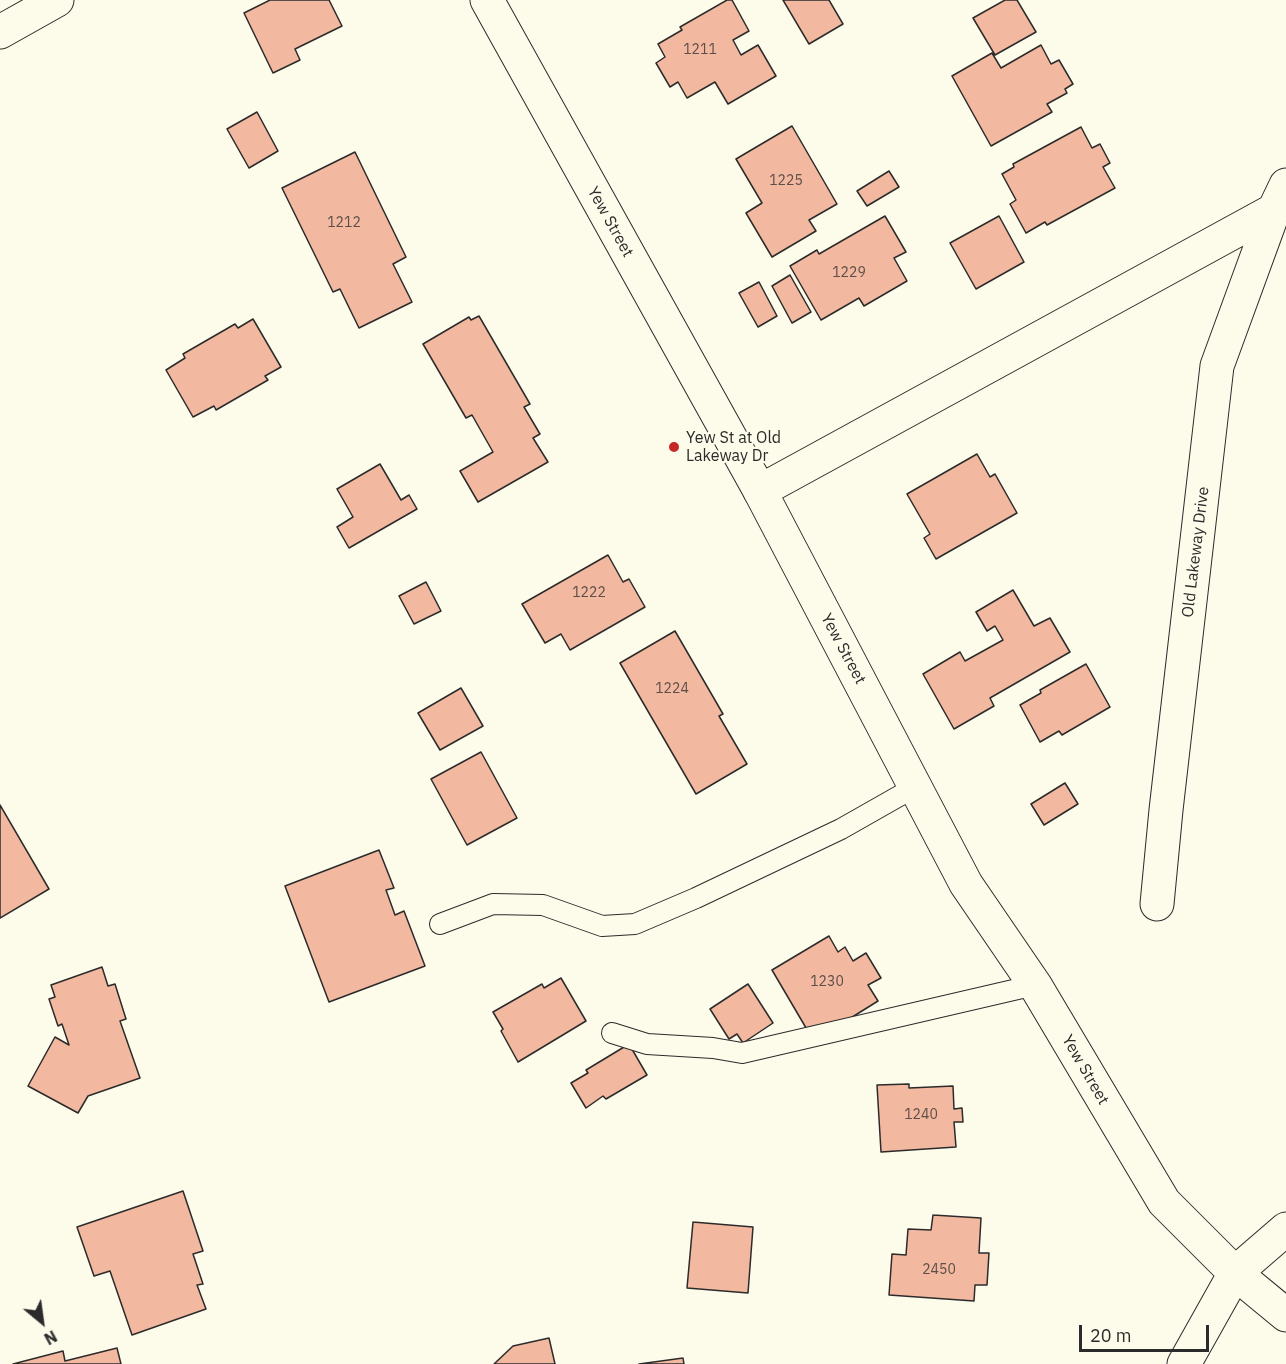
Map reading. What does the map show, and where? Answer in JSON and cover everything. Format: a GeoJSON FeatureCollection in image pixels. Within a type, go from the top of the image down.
{"type":"FeatureCollection","features":[{"type":"Feature","properties":{"kind":"street"},"geometry":{"type":"LineString","coordinates":[[0,32],[57,0]]}},
{"type":"Feature","properties":{"kind":"street","name":"Yew Street"},"geometry":{"type":"LineString","coordinates":[[487,0],[760,491],[966,884],[1035,985],[1164,1202],[1235,1273],[1286,1315]]}},
{"type":"Feature","properties":{"kind":"street","name":"Old Lakeway Drive"},"geometry":{"type":"LineString","coordinates":[[760,491],[1280,198]]}},
{"type":"Feature","properties":{"kind":"street","name":"Old Lakeway Drive"},"geometry":{"type":"LineString","coordinates":[[1157,904],[1217,366],[1280,198]]}},
{"type":"Feature","properties":{"kind":"street"},"geometry":{"type":"LineString","coordinates":[[1184,1364],[1235,1273],[1286,1228]]}},
{"type":"Feature","properties":{"kind":"lane"},"geometry":{"type":"LineString","coordinates":[[440,924],[493,904],[543,905],[602,926],[635,924],[696,898],[841,829],[915,787]]}},
{"type":"Feature","properties":{"kind":"lane"},"geometry":{"type":"LineString","coordinates":[[612,1033],[647,1044],[713,1048],[742,1053],[1035,985]]}},
{"type":"Feature","properties":{"kind":"building"},"geometry":{"type":"Polygon","coordinates":[[[270,0],[329,0],[342,26],[295,49],[300,60],[273,73],[244,13],[270,0]]]}},
{"type":"Feature","properties":{"kind":"building"},"geometry":{"type":"Polygon","coordinates":[[[727,0],[732,0],[749,31],[733,40],[741,55],[758,45],[776,76],[728,104],[715,82],[687,98],[678,82],[670,87],[656,63],[665,57],[658,44],[682,30],[680,27],[727,0]]]}},
{"type":"Feature","properties":{"kind":"building"},"geometry":{"type":"Polygon","coordinates":[[[783,0],[829,0],[843,24],[809,44],[783,0]]]}},
{"type":"Feature","properties":{"kind":"building"},"geometry":{"type":"Polygon","coordinates":[[[1005,0],[1017,0],[1036,32],[995,55],[973,18],[1005,0]]]}},
{"type":"Feature","properties":{"kind":"building"},"geometry":{"type":"Polygon","coordinates":[[[1041,45],[1051,64],[1059,60],[1073,84],[1065,89],[1067,93],[1047,104],[1052,112],[991,146],[952,76],[992,53],[1001,68],[1041,45]]]}},
{"type":"Feature","properties":{"kind":"building"},"geometry":{"type":"Polygon","coordinates":[[[257,112],[278,151],[249,168],[227,129],[257,112]]]}},
{"type":"Feature","properties":{"kind":"building"},"geometry":{"type":"Polygon","coordinates":[[[792,126],[837,204],[809,220],[816,231],[772,257],[746,213],[762,203],[736,159],[792,126]]]}},
{"type":"Feature","properties":{"kind":"building"},"geometry":{"type":"Polygon","coordinates":[[[1081,127],[1092,148],[1100,144],[1110,163],[1103,167],[1115,188],[1047,225],[1045,222],[1026,233],[1010,204],[1016,200],[1002,174],[1014,167],[1013,164],[1081,127]]]}},
{"type":"Feature","properties":{"kind":"building"},"geometry":{"type":"Polygon","coordinates":[[[355,152],[406,257],[393,264],[412,302],[359,328],[340,289],[333,292],[282,188],[355,152]]]}},
{"type":"Feature","properties":{"kind":"building"},"geometry":{"type":"Polygon","coordinates":[[[889,171],[899,187],[867,206],[857,191],[889,171]]]}},
{"type":"Feature","properties":{"kind":"building"},"geometry":{"type":"Polygon","coordinates":[[[885,216],[906,252],[894,258],[907,281],[864,306],[859,298],[821,320],[790,266],[817,250],[819,254],[885,216]]]}},
{"type":"Feature","properties":{"kind":"building"},"geometry":{"type":"Polygon","coordinates":[[[999,216],[1024,262],[976,289],[950,243],[999,216]]]}},
{"type":"Feature","properties":{"kind":"building"},"geometry":{"type":"Polygon","coordinates":[[[790,275],[811,312],[792,323],[772,286],[790,275]]]}},
{"type":"Feature","properties":{"kind":"building"},"geometry":{"type":"Polygon","coordinates":[[[759,282],[777,316],[758,327],[739,293],[759,282]]]}},
{"type":"Feature","properties":{"kind":"building"},"geometry":{"type":"Polygon","coordinates":[[[479,316],[530,404],[524,407],[540,434],[533,438],[548,462],[478,502],[460,471],[493,452],[472,415],[466,418],[423,344],[469,317],[471,320],[479,316]]]}},
{"type":"Feature","properties":{"kind":"building"},"geometry":{"type":"Polygon","coordinates":[[[253,319],[281,367],[265,376],[268,380],[216,410],[214,406],[193,417],[166,370],[185,358],[183,354],[235,324],[238,328],[253,319]]]}},
{"type":"Feature","properties":{"kind":"building"},"geometry":{"type":"Polygon","coordinates":[[[977,454],[990,477],[995,474],[1017,513],[936,559],[924,538],[930,534],[907,494],[977,454]]]}},
{"type":"Feature","properties":{"kind":"building"},"geometry":{"type":"Polygon","coordinates":[[[380,464],[401,500],[409,495],[417,509],[349,548],[337,527],[353,517],[337,489],[380,464]]]}},
{"type":"Feature","properties":{"kind":"building"},"geometry":{"type":"Polygon","coordinates":[[[608,555],[623,582],[629,579],[645,607],[570,650],[561,634],[545,643],[522,604],[608,555]]]}},
{"type":"Feature","properties":{"kind":"building"},"geometry":{"type":"Polygon","coordinates":[[[426,582],[441,611],[414,624],[399,596],[426,582]]]}},
{"type":"Feature","properties":{"kind":"building"},"geometry":{"type":"Polygon","coordinates":[[[1013,590],[1034,626],[1050,618],[1070,652],[990,698],[994,706],[954,729],[923,674],[960,652],[965,661],[1003,640],[995,626],[987,631],[976,612],[1013,590]]]}},
{"type":"Feature","properties":{"kind":"building"},"geometry":{"type":"Polygon","coordinates":[[[675,631],[723,714],[719,716],[747,764],[696,794],[620,663],[675,631]]]}},
{"type":"Feature","properties":{"kind":"building"},"geometry":{"type":"Polygon","coordinates":[[[1086,664],[1110,707],[1062,735],[1059,731],[1040,742],[1020,705],[1041,693],[1040,690],[1086,664]]]}},
{"type":"Feature","properties":{"kind":"building"},"geometry":{"type":"Polygon","coordinates":[[[461,688],[483,726],[440,750],[418,713],[461,688]]]}},
{"type":"Feature","properties":{"kind":"building"},"geometry":{"type":"Polygon","coordinates":[[[481,752],[517,818],[467,845],[431,779],[481,752]]]}},
{"type":"Feature","properties":{"kind":"building"},"geometry":{"type":"Polygon","coordinates":[[[1065,783],[1078,804],[1044,825],[1031,804],[1065,783]]]}},
{"type":"Feature","properties":{"kind":"building"},"geometry":{"type":"Polygon","coordinates":[[[0,805],[49,889],[0,918],[0,805]]]}},
{"type":"Feature","properties":{"kind":"building"},"geometry":{"type":"Polygon","coordinates":[[[379,850],[394,888],[386,890],[395,915],[404,911],[425,966],[329,1002],[285,886],[379,850]]]}},
{"type":"Feature","properties":{"kind":"building"},"geometry":{"type":"Polygon","coordinates":[[[829,936],[838,952],[845,947],[853,961],[866,953],[881,978],[868,985],[878,1001],[825,1034],[809,1033],[772,970],[829,936]]]}},
{"type":"Feature","properties":{"kind":"building"},"geometry":{"type":"Polygon","coordinates":[[[102,967],[108,986],[115,984],[126,1019],[120,1021],[140,1078],[88,1096],[78,1113],[28,1086],[55,1037],[69,1045],[62,1024],[58,1026],[49,999],[55,997],[51,985],[102,967]]]}},
{"type":"Feature","properties":{"kind":"building"},"geometry":{"type":"Polygon","coordinates":[[[561,978],[586,1021],[518,1062],[493,1012],[542,984],[544,988],[561,978]]]}},
{"type":"Feature","properties":{"kind":"building"},"geometry":{"type":"Polygon","coordinates":[[[748,984],[773,1023],[743,1043],[737,1034],[729,1039],[710,1009],[748,984]]]}},
{"type":"Feature","properties":{"kind":"building"},"geometry":{"type":"Polygon","coordinates":[[[629,1044],[647,1075],[606,1099],[603,1096],[586,1108],[571,1083],[588,1073],[586,1070],[629,1044]]]}},
{"type":"Feature","properties":{"kind":"building"},"geometry":{"type":"Polygon","coordinates":[[[909,1084],[909,1088],[953,1086],[954,1109],[962,1108],[963,1122],[954,1122],[956,1147],[881,1152],[877,1085],[909,1084]]]}},
{"type":"Feature","properties":{"kind":"building"},"geometry":{"type":"Polygon","coordinates":[[[183,1191],[203,1251],[193,1254],[203,1284],[197,1285],[206,1309],[132,1335],[110,1271],[94,1276],[77,1227],[183,1191]]]}},
{"type":"Feature","properties":{"kind":"building"},"geometry":{"type":"Polygon","coordinates":[[[933,1215],[981,1218],[979,1253],[989,1253],[987,1285],[975,1285],[974,1301],[889,1295],[892,1254],[906,1255],[908,1229],[931,1230],[933,1215]]]}},
{"type":"Feature","properties":{"kind":"building"},"geometry":{"type":"Polygon","coordinates":[[[693,1222],[753,1227],[748,1293],[687,1288],[693,1222]]]}},
{"type":"Feature","properties":{"kind":"building"},"geometry":{"type":"Polygon","coordinates":[[[549,1338],[555,1364],[494,1364],[513,1346],[549,1338]]]}},
{"type":"Feature","properties":{"kind":"building"},"geometry":{"type":"Polygon","coordinates":[[[117,1348],[121,1364],[13,1364],[63,1351],[65,1361],[117,1348]]]}},
{"type":"Feature","properties":{"kind":"building"},"geometry":{"type":"Polygon","coordinates":[[[683,1358],[684,1364],[639,1364],[683,1358]]]}},
{"type":"Feature","properties":{"kind":"place","name":"Yew St at Old Lakeway Dr"},"geometry":{"type":"Point","coordinates":[674,447]}}]}
